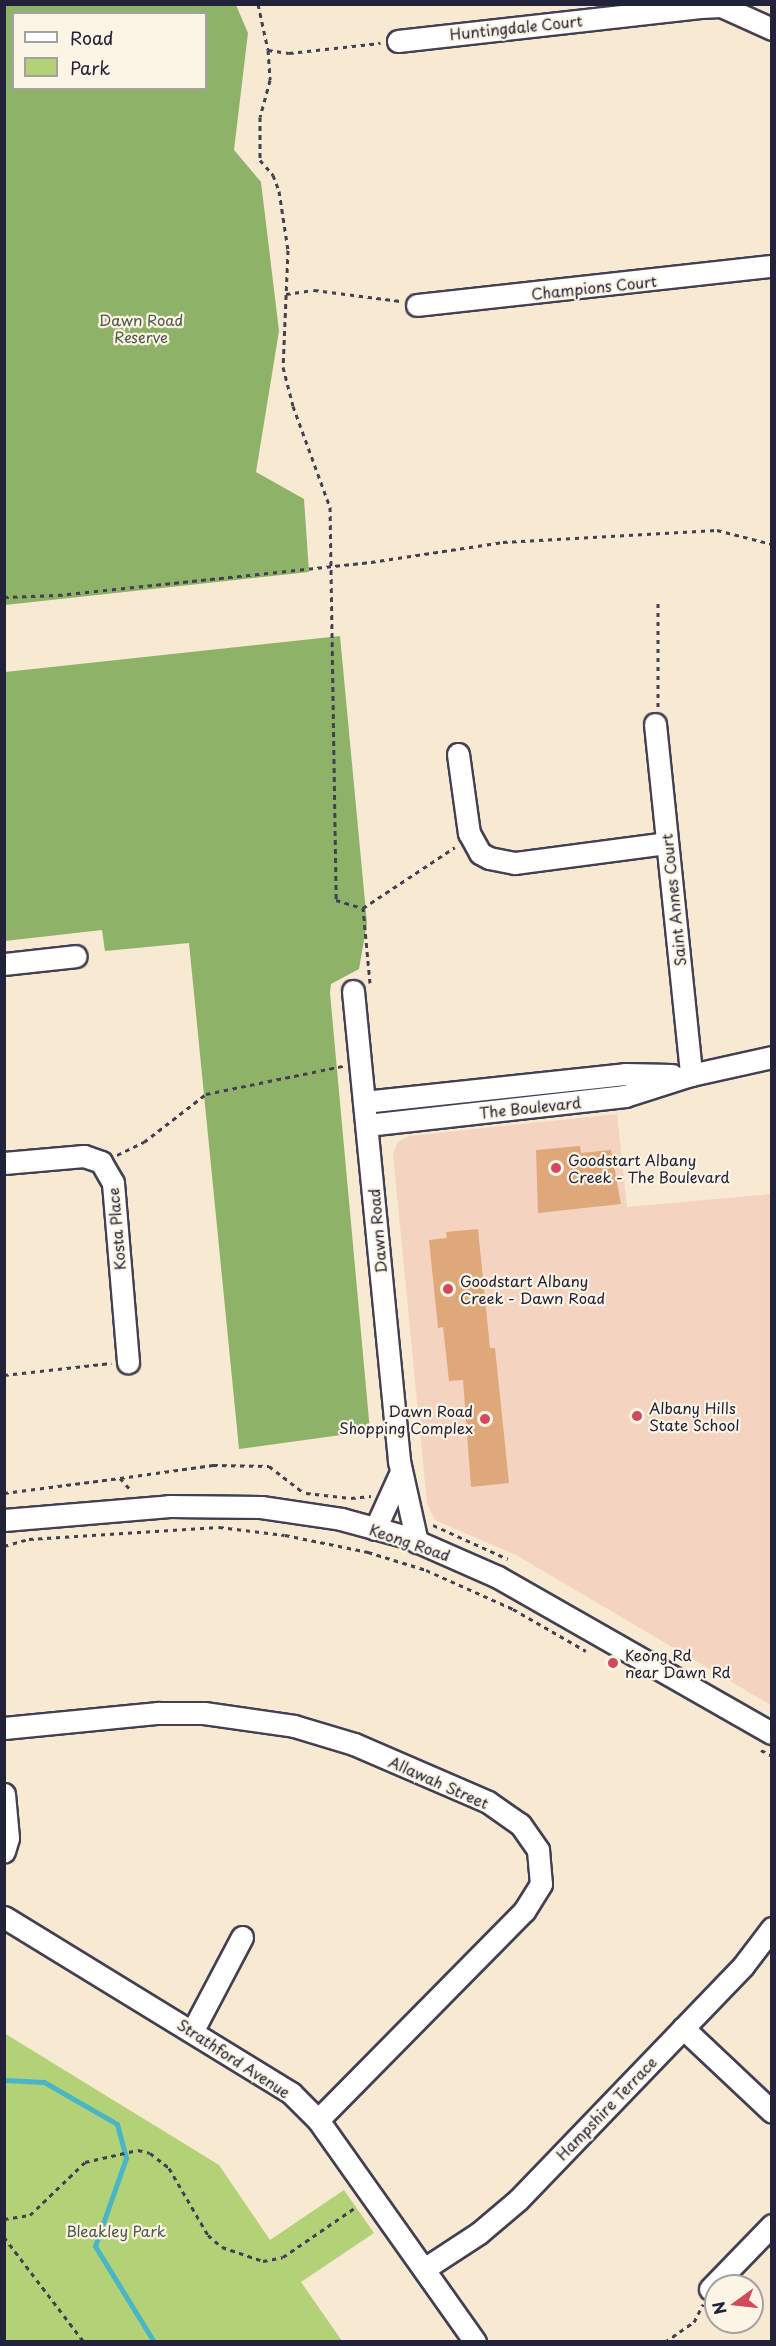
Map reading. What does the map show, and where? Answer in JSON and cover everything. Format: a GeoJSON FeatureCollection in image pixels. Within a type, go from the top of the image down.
{"type":"FeatureCollection","features":[{"type":"Feature","properties":{"kind":"street","name":"Huntingdale Court"},"geometry":{"type":"LineString","coordinates":[[398,41],[721,6],[771,29]]}},
{"type":"Feature","properties":{"kind":"street","name":"Champions Court"},"geometry":{"type":"LineString","coordinates":[[417,305],[771,266]]}},
{"type":"Feature","properties":{"kind":"street","name":"Saint Annes Court"},"geometry":{"type":"LineString","coordinates":[[655,724],[691,1075]]}},
{"type":"Feature","properties":{"kind":"street"},"geometry":{"type":"LineString","coordinates":[[458,754],[470,833],[480,853],[499,862],[515,863],[667,843]]}},
{"type":"Feature","properties":{"kind":"street"},"geometry":{"type":"LineString","coordinates":[[4,963],[76,956]]}},
{"type":"Feature","properties":{"kind":"street","name":"Dawn Road"},"geometry":{"type":"LineString","coordinates":[[362,990],[360,1062],[366,1125],[401,1472],[417,1542]]}},
{"type":"Feature","properties":{"kind":"street","name":"The Boulevard"},"geometry":{"type":"LineString","coordinates":[[366,1125],[625,1096],[691,1075],[771,1058]]}},
{"type":"Feature","properties":{"kind":"street","name":"The Boulevard"},"geometry":{"type":"LineString","coordinates":[[364,1102],[626,1074],[691,1075]]}},
{"type":"Feature","properties":{"kind":"street"},"geometry":{"type":"LineString","coordinates":[[4,1163],[84,1155],[101,1162]]}},
{"type":"Feature","properties":{"kind":"street","name":"Kosta Place"},"geometry":{"type":"LineString","coordinates":[[101,1162],[113,1183],[128,1362]]}},
{"type":"Feature","properties":{"kind":"street"},"geometry":{"type":"LineString","coordinates":[[375,1529],[401,1472]]}},
{"type":"Feature","properties":{"kind":"street","name":"Keong Road"},"geometry":{"type":"LineString","coordinates":[[4,1520],[169,1506],[261,1507],[375,1529],[417,1542],[498,1577],[771,1733]]}},
{"type":"Feature","properties":{"kind":"street","name":"Allawah Street"},"geometry":{"type":"LineString","coordinates":[[4,1728],[192,1713],[294,1726],[354,1744],[488,1802],[520,1824],[538,1850],[541,1884],[524,1911],[318,2120]]}},
{"type":"Feature","properties":{"kind":"street"},"geometry":{"type":"LineString","coordinates":[[4,1794],[8,1838],[4,1851]]}},
{"type":"Feature","properties":{"kind":"street","name":"Strathford Avenue"},"geometry":{"type":"LineString","coordinates":[[4,1917],[193,2030],[291,2093],[318,2120],[476,2342]]}},
{"type":"Feature","properties":{"kind":"street","name":"Hampshire Terrace"},"geometry":{"type":"LineString","coordinates":[[424,2269],[479,2234],[518,2200],[743,1966],[771,1928]]}},
{"type":"Feature","properties":{"kind":"street"},"geometry":{"type":"LineString","coordinates":[[193,2030],[242,1937]]}},
{"type":"Feature","properties":{"kind":"street"},"geometry":{"type":"LineString","coordinates":[[683,2028],[771,2112]]}},
{"type":"Feature","properties":{"kind":"street"},"geometry":{"type":"LineString","coordinates":[[724,2274],[771,2225]]}},
{"type":"Feature","properties":{"kind":"path"},"geometry":{"type":"LineString","coordinates":[[258,4],[268,50],[270,80],[260,117],[260,160],[273,175],[279,190],[288,250],[283,367],[293,406],[330,507],[333,564],[336,900],[363,908]]}},
{"type":"Feature","properties":{"kind":"path"},"geometry":{"type":"LineString","coordinates":[[268,50],[289,53],[398,41]]}},
{"type":"Feature","properties":{"kind":"path"},"geometry":{"type":"LineString","coordinates":[[286,294],[314,290],[417,305]]}},
{"type":"Feature","properties":{"kind":"path"},"geometry":{"type":"LineString","coordinates":[[4,597],[58,595],[333,564],[371,562],[502,542],[717,530],[771,544]]}},
{"type":"Feature","properties":{"kind":"path"},"geometry":{"type":"LineString","coordinates":[[655,724],[658,703],[658,601]]}},
{"type":"Feature","properties":{"kind":"path"},"geometry":{"type":"LineString","coordinates":[[363,908],[470,833]]}},
{"type":"Feature","properties":{"kind":"path"},"geometry":{"type":"LineString","coordinates":[[362,990],[363,908]]}},
{"type":"Feature","properties":{"kind":"path"},"geometry":{"type":"LineString","coordinates":[[101,1162],[144,1142],[206,1094],[360,1062]]}},
{"type":"Feature","properties":{"kind":"path"},"geometry":{"type":"LineString","coordinates":[[4,1375],[128,1362]]}},
{"type":"Feature","properties":{"kind":"path"},"geometry":{"type":"LineString","coordinates":[[120,1478],[213,1465],[268,1466],[304,1493]]}},
{"type":"Feature","properties":{"kind":"path"},"geometry":{"type":"LineString","coordinates":[[4,1546],[29,1539],[219,1527],[285,1535],[368,1552],[426,1570],[513,1609],[596,1656]]}},
{"type":"Feature","properties":{"kind":"path"},"geometry":{"type":"LineString","coordinates":[[751,1744],[771,1756]]}},
{"type":"Feature","properties":{"kind":"path"},"geometry":{"type":"LineString","coordinates":[[4,2219],[30,2215],[85,2162],[130,2151],[150,2153],[169,2168],[197,2219],[222,2247],[262,2261],[283,2257],[358,2206]]}},
{"type":"Feature","properties":{"kind":"path"},"geometry":{"type":"LineString","coordinates":[[4,2236],[84,2342]]}},
{"type":"Feature","properties":{"kind":"path"},"geometry":{"type":"LineString","coordinates":[[665,2342],[694,2322],[704,2301]]}},
{"type":"Feature","properties":{"kind":"shaded area","name":"Albany Hills State School"},"geometry":{"type":"Polygon","coordinates":[[[617,1114],[627,1207],[771,1194],[771,1705],[516,1555],[435,1520],[427,1504],[393,1154],[398,1142],[409,1136],[617,1114]]]}},
{"type":"Feature","properties":{"kind":"green space","name":"Dawn Road Reserve"},"geometry":{"type":"Polygon","coordinates":[[[4,5],[236,5],[248,33],[234,150],[261,182],[279,331],[256,472],[304,499],[309,572],[5,605],[4,5]]]}},
{"type":"Feature","properties":{"kind":"green space"},"geometry":{"type":"Polygon","coordinates":[[[340,636],[367,923],[359,969],[331,984],[330,993],[370,1431],[239,1449],[189,943],[105,951],[102,930],[5,941],[5,672],[340,636]]]}},
{"type":"Feature","properties":{"kind":"green space","name":"Bleakley Park"},"geometry":{"type":"Polygon","coordinates":[[[4,2033],[219,2165],[270,2240],[344,2190],[374,2233],[301,2282],[342,2341],[5,2341],[4,2033]]]}},
{"type":"Feature","properties":{"kind":"building"},"geometry":{"type":"Polygon","coordinates":[[[580,1146],[581,1153],[611,1150],[621,1204],[538,1213],[536,1150],[580,1146]]]}},
{"type":"Feature","properties":{"kind":"building"},"geometry":{"type":"Polygon","coordinates":[[[478,1229],[490,1348],[495,1348],[509,1483],[471,1487],[463,1380],[449,1381],[443,1327],[438,1328],[429,1240],[447,1238],[446,1232],[478,1229]]]}},
{"type":"Feature","properties":{"kind":"waterway"},"geometry":{"type":"LineString","coordinates":[[4,2080],[44,2082],[117,2124],[126,2158],[95,2246],[154,2342]]}},
{"type":"Feature","properties":{"kind":"place","name":"Goodstart Albany Creek - The Boulevard"},"geometry":{"type":"Point","coordinates":[556,1168]}},
{"type":"Feature","properties":{"kind":"place","name":"Goodstart Albany Creek - Dawn Road"},"geometry":{"type":"Point","coordinates":[448,1289]}},
{"type":"Feature","properties":{"kind":"place","name":"Albany Hills State School"},"geometry":{"type":"Point","coordinates":[637,1416]}},
{"type":"Feature","properties":{"kind":"place","name":"Dawn Road Shopping Complex"},"geometry":{"type":"Point","coordinates":[485,1419]}},
{"type":"Feature","properties":{"kind":"place","name":"Keong Rd near Dawn Rd"},"geometry":{"type":"Point","coordinates":[613,1663]}}]}
